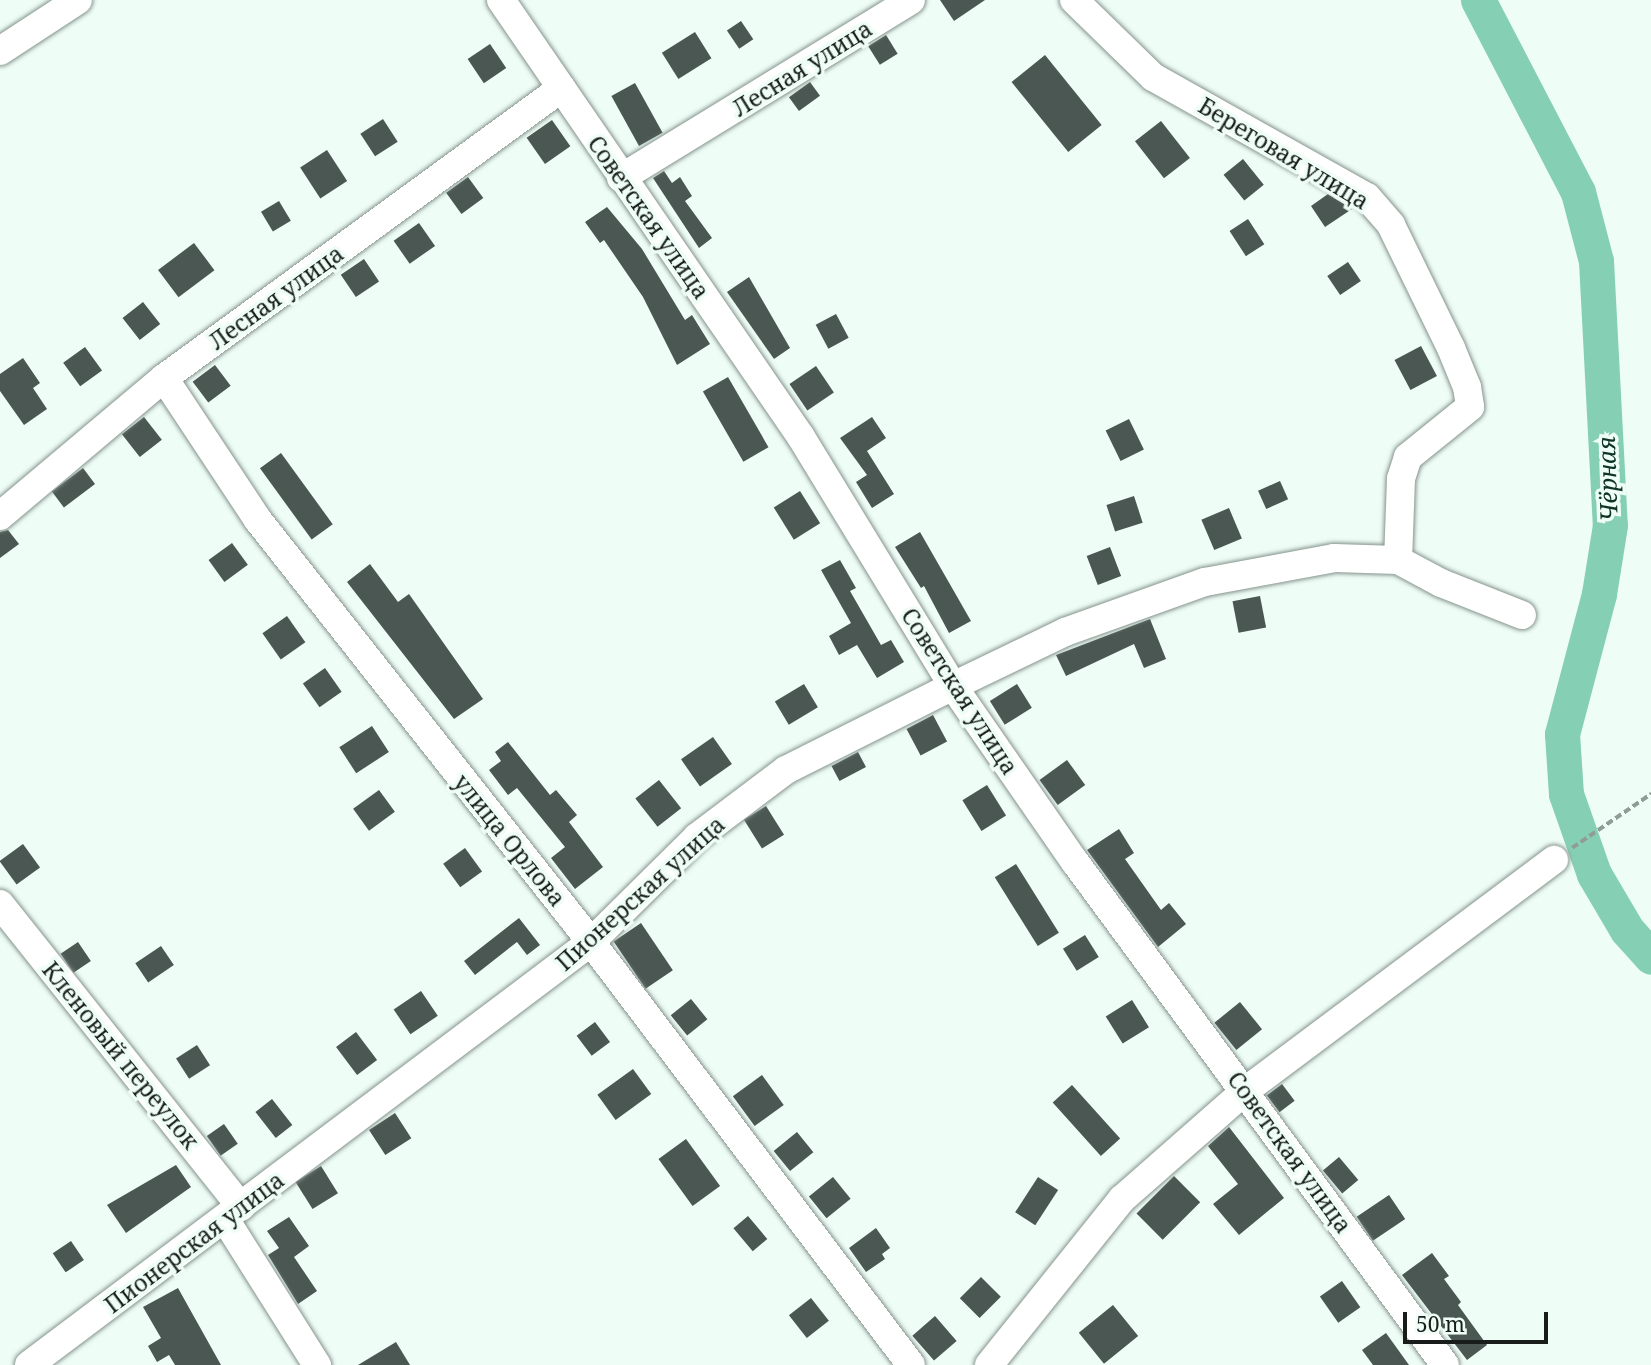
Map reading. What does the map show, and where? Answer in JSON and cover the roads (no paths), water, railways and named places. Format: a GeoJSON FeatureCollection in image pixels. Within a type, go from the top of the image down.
{"type":"FeatureCollection","features":[{"type":"Feature","properties":{"kind":"street"},"geometry":{"type":"LineString","coordinates":[[0,51],[78,0]]}},
{"type":"Feature","properties":{"kind":"street","name":"Советская улица"},"geometry":{"type":"LineString","coordinates":[[501,0],[801,437],[953,686],[1074,862],[1445,1365]]}},
{"type":"Feature","properties":{"kind":"street","name":"Лесная улица"},"geometry":{"type":"LineString","coordinates":[[621,178],[911,0]]}},
{"type":"Feature","properties":{"kind":"street","name":"Береговая улица"},"geometry":{"type":"LineString","coordinates":[[1074,0],[1153,77],[1367,197],[1391,225],[1451,348],[1467,387],[1470,407],[1408,457],[1400,490],[1398,560]]}},
{"type":"Feature","properties":{"kind":"street","name":"Лесная улица"},"geometry":{"type":"LineString","coordinates":[[0,516],[164,378],[561,88]]}},
{"type":"Feature","properties":{"kind":"street","name":"улица Орлова"},"geometry":{"type":"LineString","coordinates":[[164,378],[257,520],[592,942],[911,1365]]}},
{"type":"Feature","properties":{"kind":"street","name":"Пионерская улица"},"geometry":{"type":"LineString","coordinates":[[29,1365],[592,942],[697,837],[786,770],[953,686],[1065,632],[1205,582],[1334,558],[1398,560],[1441,583],[1522,615]]}},
{"type":"Feature","properties":{"kind":"street"},"geometry":{"type":"LineString","coordinates":[[989,1365],[1122,1199],[1245,1091],[1555,860]]}},
{"type":"Feature","properties":{"kind":"street","name":"Кленовый переулок"},"geometry":{"type":"LineString","coordinates":[[0,904],[233,1213],[317,1365]]}},
{"type":"Feature","properties":{"kind":"waterway","name":"Чёрная"},"geometry":{"type":"LineString","coordinates":[[1478,0],[1578,192],[1596,261],[1610,525],[1599,594],[1562,734],[1566,794],[1594,874],[1627,930],[1651,957]]}}]}
